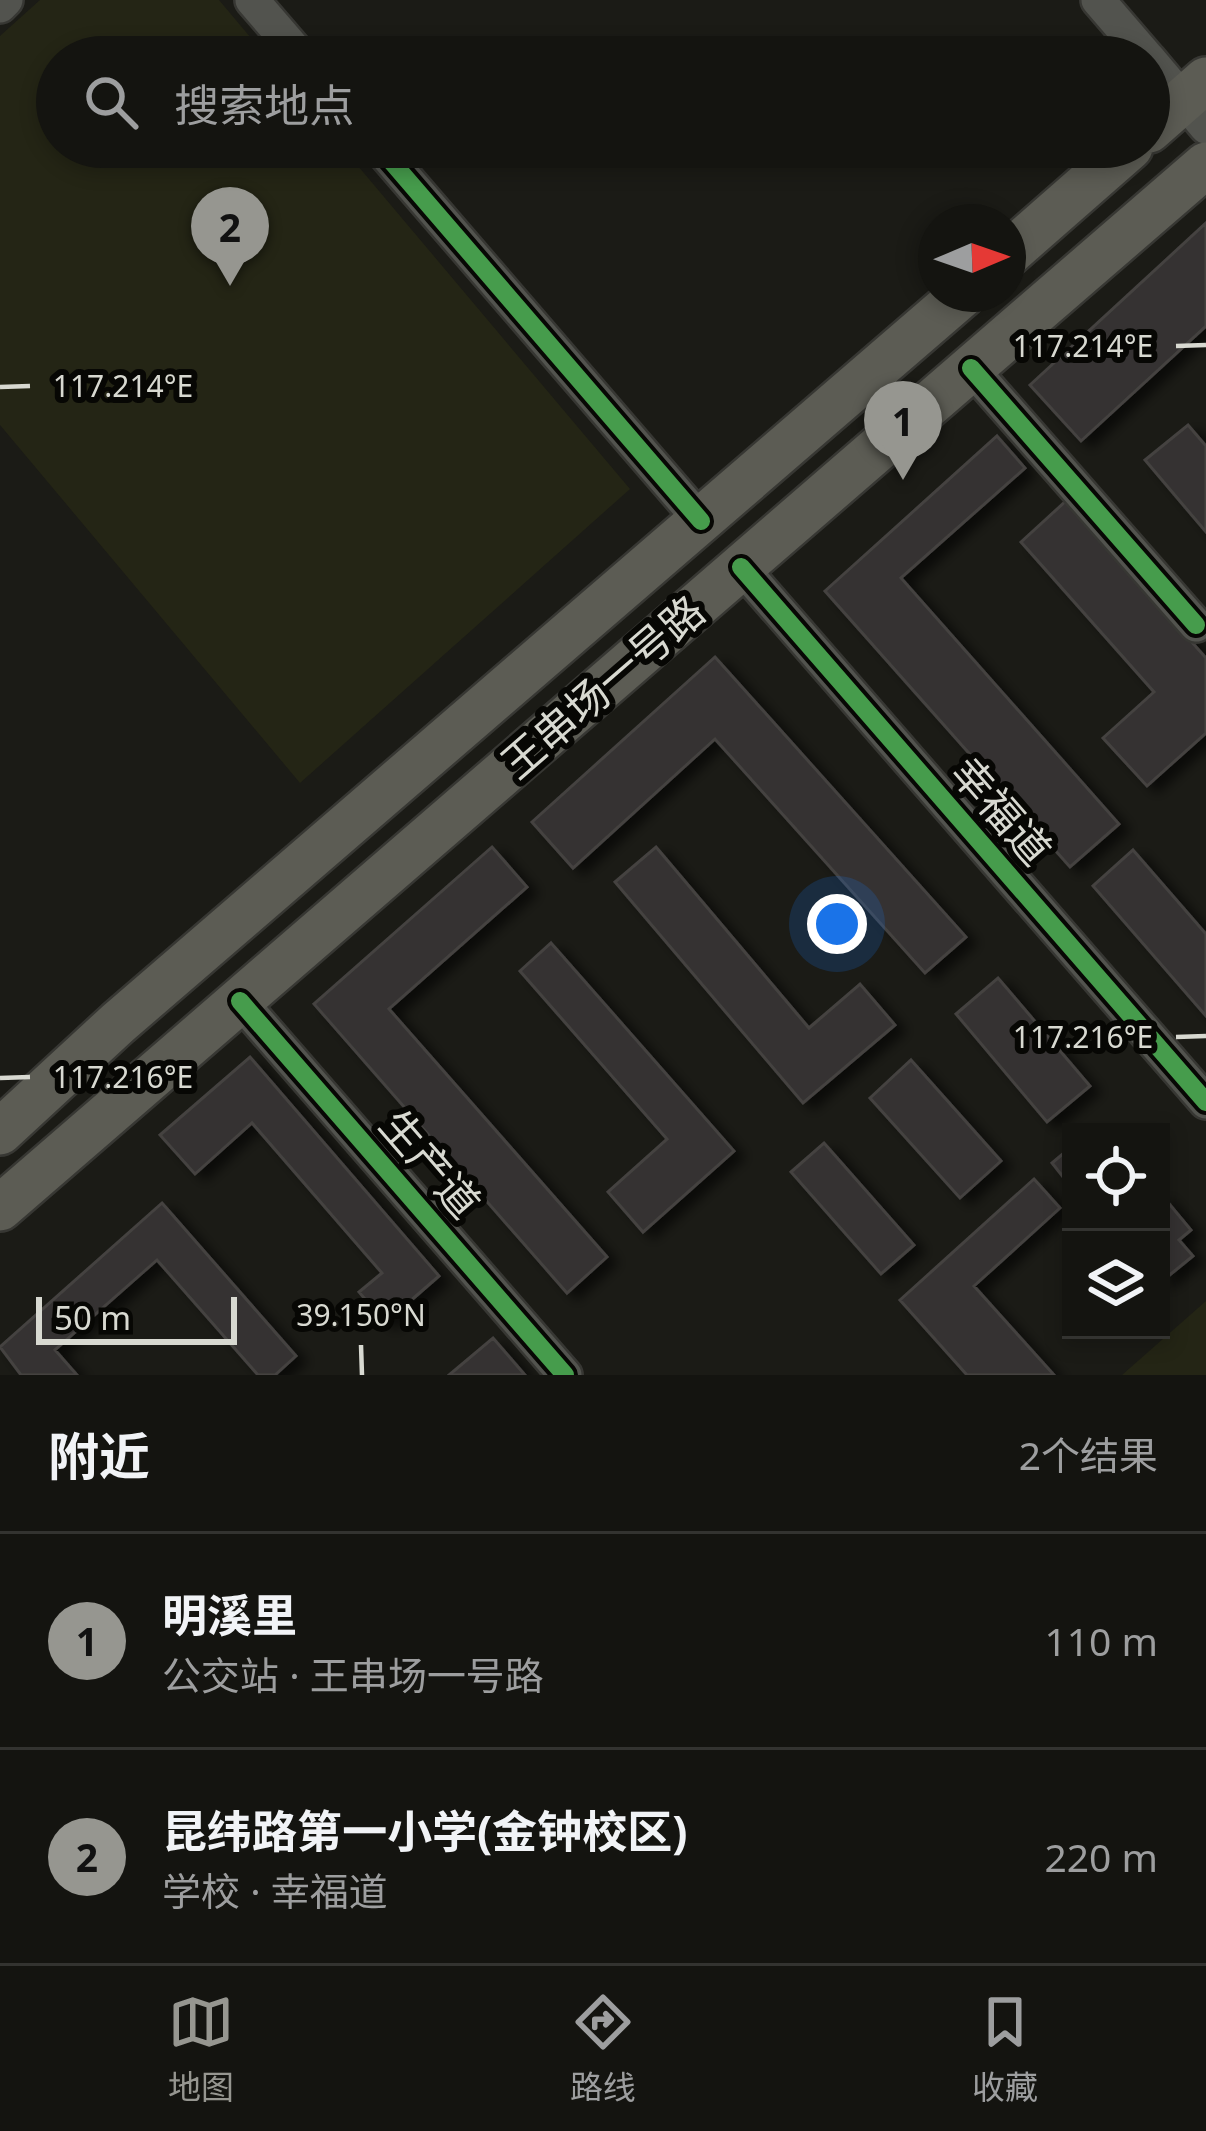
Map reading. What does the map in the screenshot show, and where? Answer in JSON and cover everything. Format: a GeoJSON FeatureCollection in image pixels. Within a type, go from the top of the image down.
{"type":"FeatureCollection","features":[{"type":"Feature","properties":{"kind":"main road"},"geometry":{"type":"LineString","coordinates":[[1170,118],[1198,102]]}},
{"type":"Feature","properties":{"kind":"main road","name":"王串场一号路"},"geometry":{"type":"LineString","coordinates":[[0,1208],[1206,164]]}},
{"type":"Feature","properties":{"kind":"main road"},"geometry":{"type":"LineString","coordinates":[[1026,238],[1106,168]]}},
{"type":"Feature","properties":{"kind":"main road","name":"王串场一号路"},"geometry":{"type":"LineString","coordinates":[[0,1132],[118,1023],[942,312]]}},
{"type":"Feature","properties":{"kind":"street"},"geometry":{"type":"LineString","coordinates":[[252,0],[284,36]]}},
{"type":"Feature","properties":{"kind":"street"},"geometry":{"type":"LineString","coordinates":[[1098,0],[1129,36]]}},
{"type":"Feature","properties":{"kind":"street"},"geometry":{"type":"LineString","coordinates":[[1170,77],[1198,102]]}},
{"type":"Feature","properties":{"kind":"street"},"geometry":{"type":"LineString","coordinates":[[397,168],[701,521]]}},
{"type":"Feature","properties":{"kind":"street"},"geometry":{"type":"LineString","coordinates":[[971,368],[1196,625]]}},
{"type":"Feature","properties":{"kind":"street","name":"幸福道"},"geometry":{"type":"LineString","coordinates":[[741,567],[1206,1102]]}},
{"type":"Feature","properties":{"kind":"street","name":"生产道"},"geometry":{"type":"LineString","coordinates":[[240,1001],[565,1375]]}},
{"type":"Feature","properties":{"kind":"shaded area"},"geometry":{"type":"Polygon","coordinates":[[[40,0],[219,0],[249,36],[36,36],[36,168],[360,168],[630,489],[300,783],[0,425],[0,36],[40,0]]]}},
{"type":"Feature","properties":{"kind":"shaded area"},"geometry":{"type":"Polygon","coordinates":[[[1206,1301],[1206,1375],[1122,1375],[1163,1339],[1170,1339],[1170,1333],[1206,1301]]]}},
{"type":"Feature","properties":{"kind":"building"},"geometry":{"type":"Polygon","coordinates":[[[1206,223],[1206,326],[1081,441],[1030,385],[1206,223]]]}},
{"type":"Feature","properties":{"kind":"building"},"geometry":{"type":"Polygon","coordinates":[[[1188,425],[1206,446],[1206,532],[1145,460],[1188,425]]]}},
{"type":"Feature","properties":{"kind":"building"},"geometry":{"type":"Polygon","coordinates":[[[997,436],[1025,468],[901,578],[1119,824],[1070,867],[825,591],[997,436]]]}},
{"type":"Feature","properties":{"kind":"building"},"geometry":{"type":"Polygon","coordinates":[[[1066,501],[1206,658],[1206,733],[1147,786],[1103,738],[1154,692],[1021,542],[1066,501]]]}},
{"type":"Feature","properties":{"kind":"building"},"geometry":{"type":"Polygon","coordinates":[[[715,657],[966,937],[925,973],[715,739],[573,868],[532,822],[715,657]]]}},
{"type":"Feature","properties":{"kind":"building"},"geometry":{"type":"Polygon","coordinates":[[[492,847],[527,887],[389,1009],[607,1257],[567,1293],[314,1004],[492,847]]]}},
{"type":"Feature","properties":{"kind":"building"},"geometry":{"type":"Polygon","coordinates":[[[656,847],[809,1028],[860,984],[895,1025],[803,1103],[615,882],[656,847]]]}},
{"type":"Feature","properties":{"kind":"building"},"geometry":{"type":"Polygon","coordinates":[[[1133,850],[1206,934],[1206,1016],[1093,886],[1133,850]]]}},
{"type":"Feature","properties":{"kind":"building"},"geometry":{"type":"Polygon","coordinates":[[[551,943],[734,1151],[643,1232],[608,1192],[667,1139],[520,971],[551,943]]]}},
{"type":"Feature","properties":{"kind":"building"},"geometry":{"type":"Polygon","coordinates":[[[998,978],[1090,1086],[1047,1122],[956,1014],[998,978]]]}},
{"type":"Feature","properties":{"kind":"building"},"geometry":{"type":"Polygon","coordinates":[[[250,1057],[439,1276],[385,1323],[359,1292],[382,1273],[252,1123],[195,1174],[160,1135],[250,1057]]]}},
{"type":"Feature","properties":{"kind":"building"},"geometry":{"type":"Polygon","coordinates":[[[911,1060],[1001,1161],[960,1198],[870,1098],[911,1060]]]}},
{"type":"Feature","properties":{"kind":"building"},"geometry":{"type":"Polygon","coordinates":[[[824,1143],[914,1245],[881,1274],[791,1172],[824,1143]]]}},
{"type":"Feature","properties":{"kind":"building"},"geometry":{"type":"Polygon","coordinates":[[[1062,1155],[1062,1176],[1052,1163],[1062,1155]]]}},
{"type":"Feature","properties":{"kind":"building"},"geometry":{"type":"Polygon","coordinates":[[[1034,1179],[1060,1208],[974,1286],[1054,1375],[967,1375],[900,1300],[1034,1179]]]}},
{"type":"Feature","properties":{"kind":"building"},"geometry":{"type":"Polygon","coordinates":[[[162,1203],[296,1356],[275,1375],[258,1375],[157,1260],[55,1350],[77,1375],[21,1375],[0,1347],[162,1203]]]}},
{"type":"Feature","properties":{"kind":"building"},"geometry":{"type":"Polygon","coordinates":[[[1170,1205],[1191,1230],[1179,1240],[1193,1256],[1170,1275],[1170,1205]]]}},
{"type":"Feature","properties":{"kind":"building"},"geometry":{"type":"Polygon","coordinates":[[[493,1338],[525,1375],[449,1375],[493,1338]]]}},
{"type":"Feature","properties":{"kind":"cycle path"},"geometry":{"type":"LineString","coordinates":[[397,168],[701,521]]}},
{"type":"Feature","properties":{"kind":"cycle path"},"geometry":{"type":"LineString","coordinates":[[971,368],[1196,625]]}},
{"type":"Feature","properties":{"kind":"cycle path"},"geometry":{"type":"LineString","coordinates":[[741,567],[1206,1102]]}},
{"type":"Feature","properties":{"kind":"cycle path"},"geometry":{"type":"LineString","coordinates":[[240,1001],[565,1375]]}},
{"type":"Feature","properties":{"kind":"place","name":"昆纬路第一小学(金钟校区)"},"geometry":{"type":"Point","coordinates":[230,286]}},
{"type":"Feature","properties":{"kind":"place","name":"明溪里"},"geometry":{"type":"Point","coordinates":[903,480]}}]}
